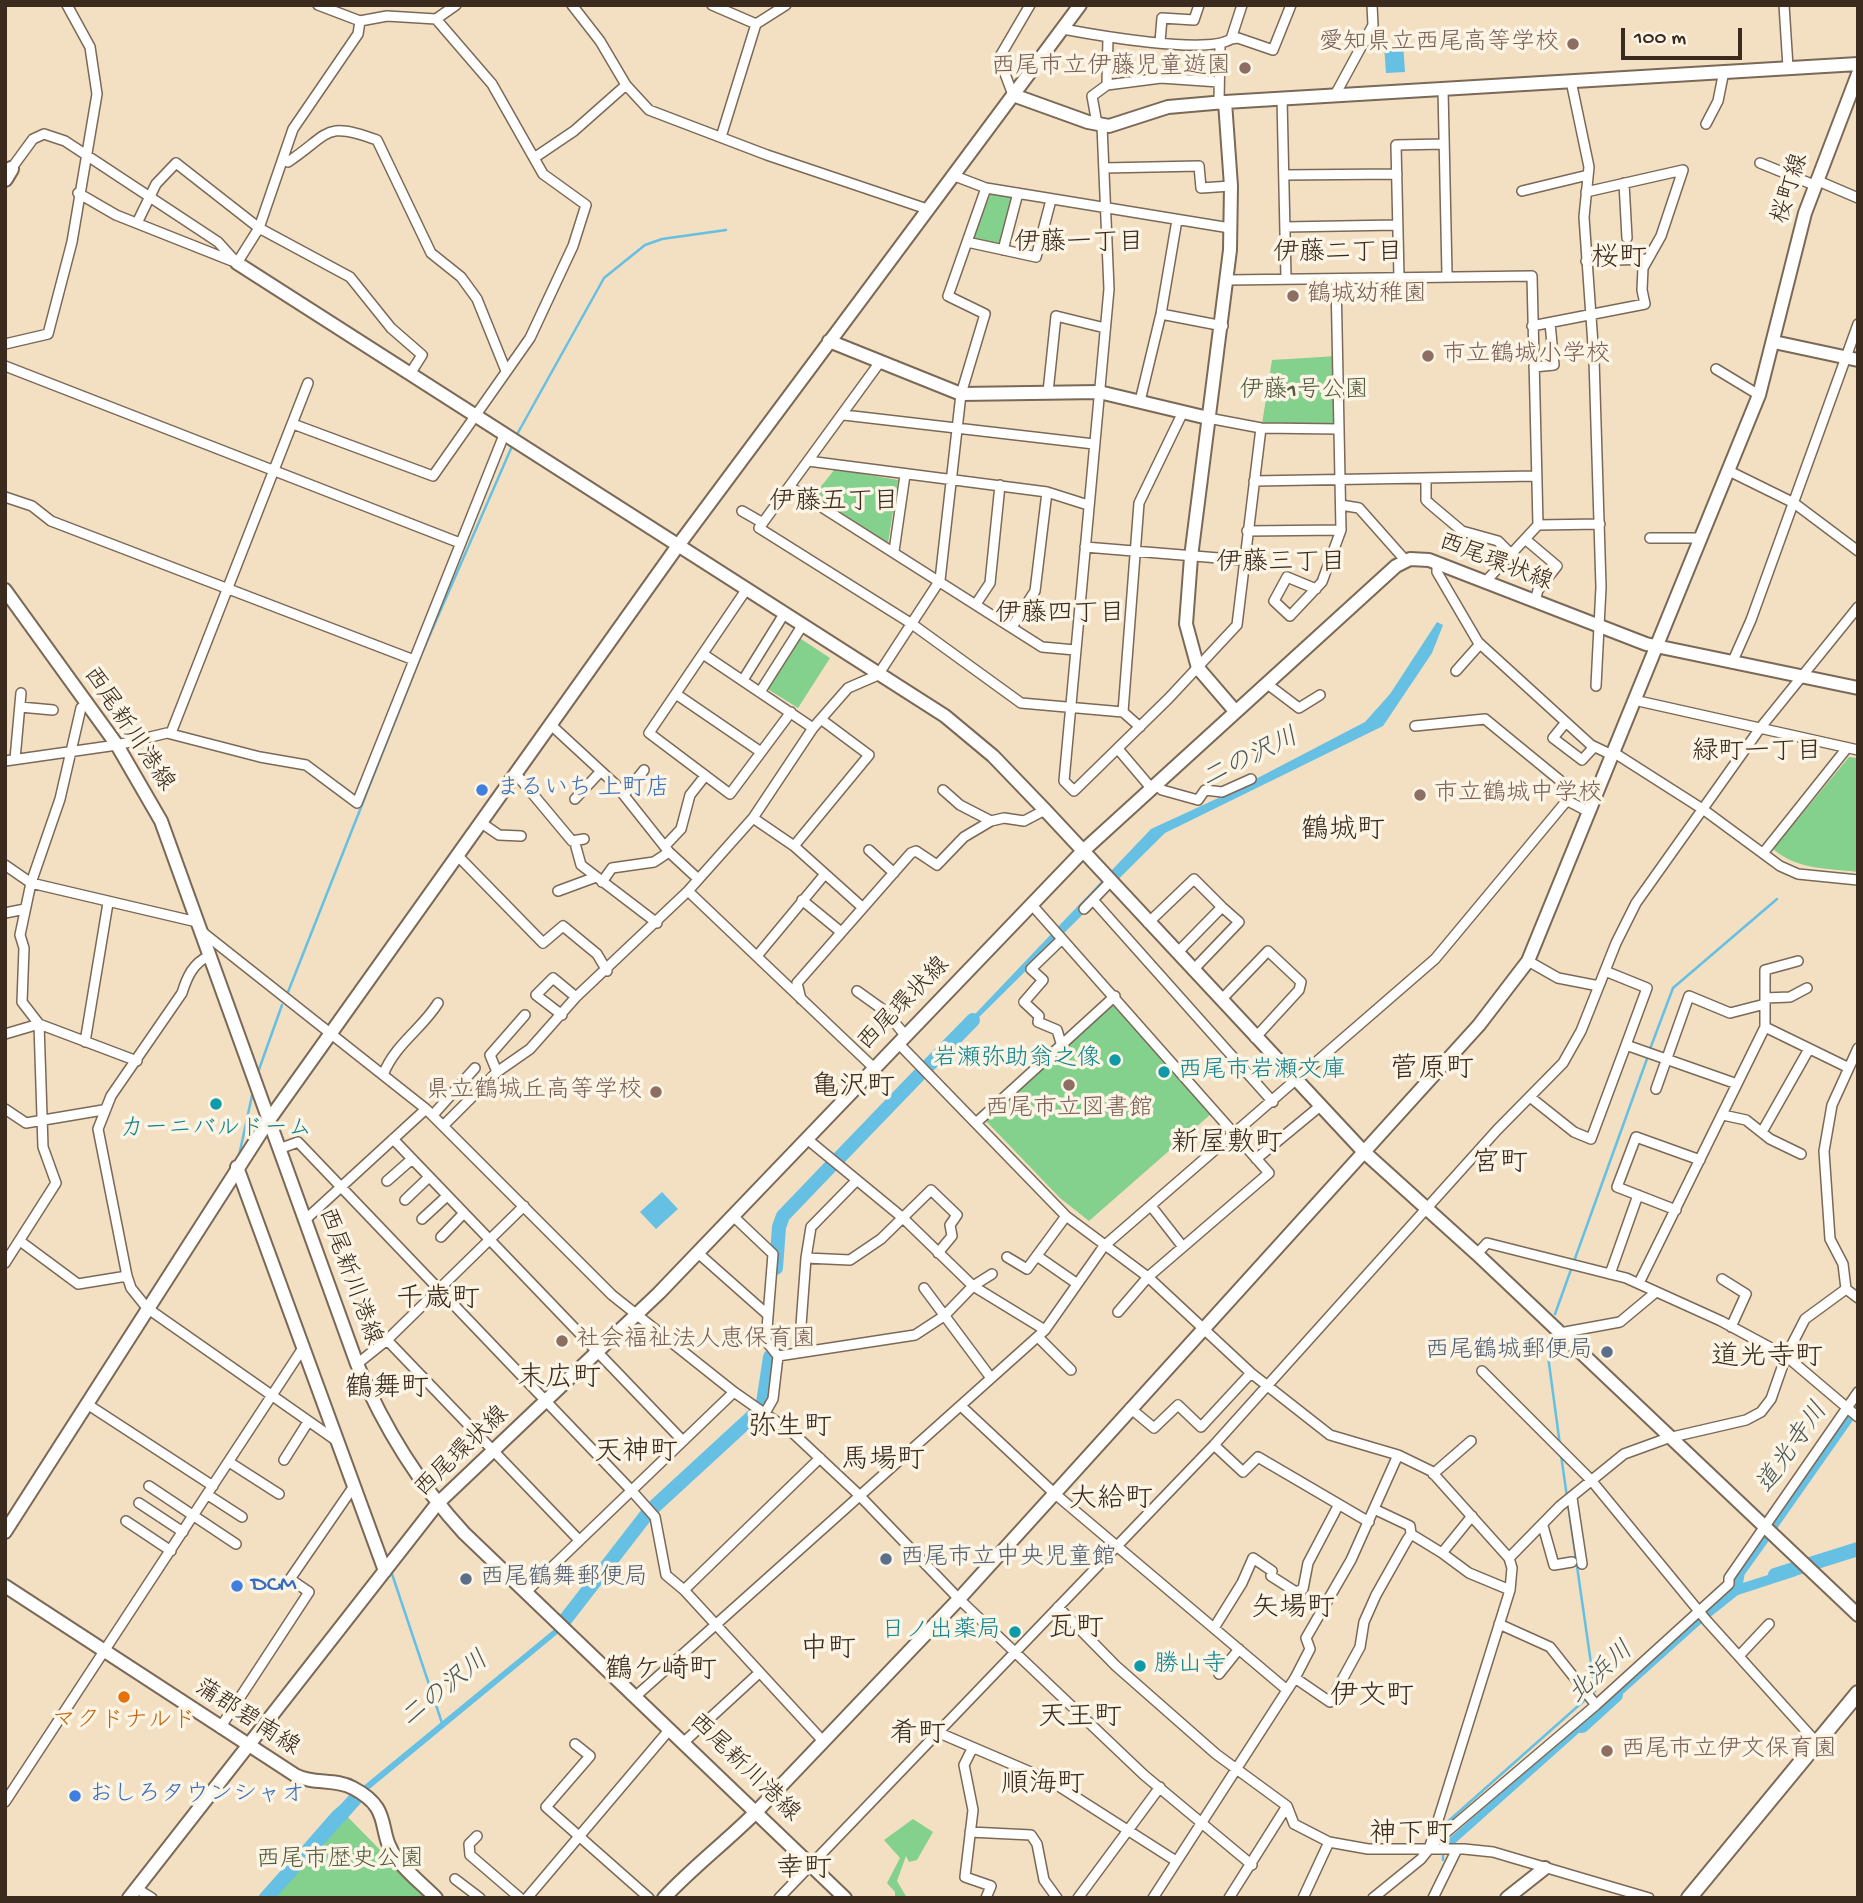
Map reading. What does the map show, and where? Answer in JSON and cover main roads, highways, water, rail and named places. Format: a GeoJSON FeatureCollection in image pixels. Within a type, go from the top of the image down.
{"type":"FeatureCollection","features":[{"type":"Feature","properties":{"kind":"main road"},"geometry":{"type":"LineString","coordinates":[[1689,1898],[1858,1693]]}},
{"type":"Feature","properties":{"kind":"water"},"geometry":{"type":"Polygon","coordinates":[[[1403,43],[1405,72],[1386,73],[1384,45],[1403,43]]]}},
{"type":"Feature","properties":{"kind":"water","name":"二の沢川"},"geometry":{"type":"Polygon","coordinates":[[[1437,622],[1443,625],[1432,653],[1383,726],[1165,833],[961,1035],[959,1031],[1151,829],[1227,794],[1365,722],[1390,694],[1437,622]]]}},
{"type":"Feature","properties":{"kind":"water"},"geometry":{"type":"Polygon","coordinates":[[[662,1192],[678,1209],[656,1229],[640,1212],[662,1192]]]}},
{"type":"Feature","properties":{"kind":"water"},"geometry":{"type":"Polygon","coordinates":[[[1790,1568],[1796,1576],[1738,1595],[1709,1618],[1703,1612],[1730,1587],[1790,1568]]]}},
{"type":"Feature","properties":{"kind":"water","name":"北浜川"},"geometry":{"type":"Polygon","coordinates":[[[1700,1616],[1703,1622],[1604,1711],[1599,1705],[1700,1616]]]}},
{"type":"Feature","properties":{"kind":"water","name":"二の沢川"},"geometry":{"type":"Polygon","coordinates":[[[557,1627],[561,1631],[338,1815],[264,1898],[257,1898],[333,1811],[557,1627]]]}},
{"type":"Feature","properties":{"kind":"water","name":"北浜川"},"geometry":{"type":"Polygon","coordinates":[[[1594,1711],[1598,1716],[1452,1846],[1445,1842],[1594,1711]]]}},
{"type":"Feature","properties":{"kind":"waterway"},"geometry":{"type":"LineString","coordinates":[[515,438],[604,278],[645,245],[662,239],[726,230]]}},
{"type":"Feature","properties":{"kind":"waterway"},"geometry":{"type":"LineString","coordinates":[[288,992],[422,653],[513,444]]}},
{"type":"Feature","properties":{"kind":"waterway"},"geometry":{"type":"LineString","coordinates":[[1650,1049],[1673,988],[1777,899]]}},
{"type":"Feature","properties":{"kind":"waterway"},"geometry":{"type":"LineString","coordinates":[[257,1075],[282,1005]]}},
{"type":"Feature","properties":{"kind":"waterway","name":"二の沢川"},"geometry":{"type":"LineString","coordinates":[[928,1066],[973,1020]]}},
{"type":"Feature","properties":{"kind":"waterway"},"geometry":{"type":"LineString","coordinates":[[1555,1314],[1648,1056]]}},
{"type":"Feature","properties":{"kind":"waterway","name":"二の沢川"},"geometry":{"type":"LineString","coordinates":[[840,1157],[919,1075]]}},
{"type":"Feature","properties":{"kind":"waterway"},"geometry":{"type":"LineString","coordinates":[[238,1160],[253,1091]]}},
{"type":"Feature","properties":{"kind":"waterway","name":"二の沢川"},"geometry":{"type":"LineString","coordinates":[[776,1268],[779,1227],[783,1216],[830,1167]]}},
{"type":"Feature","properties":{"kind":"waterway"},"geometry":{"type":"LineString","coordinates":[[1546,1341],[1560,1445]]}},
{"type":"Feature","properties":{"kind":"waterway","name":"二の沢川"},"geometry":{"type":"LineString","coordinates":[[763,1403],[770,1357]]}},
{"type":"Feature","properties":{"kind":"waterway","name":"道光寺川"},"geometry":{"type":"LineString","coordinates":[[1771,1525],[1858,1401]]}},
{"type":"Feature","properties":{"kind":"waterway","name":"二の沢川"},"geometry":{"type":"LineString","coordinates":[[655,1506],[755,1414]]}},
{"type":"Feature","properties":{"kind":"waterway"},"geometry":{"type":"LineString","coordinates":[[1561,1455],[1567,1497]]}},
{"type":"Feature","properties":{"kind":"waterway"},"geometry":{"type":"LineString","coordinates":[[1444,1829],[1444,1825],[1595,1691],[1568,1504]]}},
{"type":"Feature","properties":{"kind":"waterway","name":"二の沢川"},"geometry":{"type":"LineString","coordinates":[[565,1620],[647,1514]]}},
{"type":"Feature","properties":{"kind":"waterway","name":"道光寺川"},"geometry":{"type":"LineString","coordinates":[[1735,1588],[1738,1572],[1763,1537]]}},
{"type":"Feature","properties":{"kind":"waterway","name":"北浜川"},"geometry":{"type":"LineString","coordinates":[[1775,1575],[1858,1549]]}},
{"type":"Feature","properties":{"kind":"waterway"},"geometry":{"type":"LineString","coordinates":[[392,1574],[442,1723]]}},
{"type":"Feature","properties":{"kind":"waterway","name":"北浜川"},"geometry":{"type":"LineString","coordinates":[[1582,1726],[1616,1695]]}},
{"type":"Feature","properties":{"kind":"waterway","name":"二の沢川"},"geometry":{"type":"LineString","coordinates":[[266,1898],[356,1798]]}},
{"type":"Feature","properties":{"kind":"waterway","name":"北浜川"},"geometry":{"type":"LineString","coordinates":[[1443,1839],[1443,1860]]}},
{"type":"Feature","properties":{"kind":"place","name":"愛知県立西尾高等学校"},"geometry":{"type":"Point","coordinates":[1573,44]}},
{"type":"Feature","properties":{"kind":"place","name":"西尾市立伊藤児童遊園"},"geometry":{"type":"Point","coordinates":[1245,68]}},
{"type":"Feature","properties":{"kind":"place","name":"鶴城幼稚園"},"geometry":{"type":"Point","coordinates":[1293,296]}},
{"type":"Feature","properties":{"kind":"place","name":"市立鶴城小学校"},"geometry":{"type":"Point","coordinates":[1428,356]}},
{"type":"Feature","properties":{"kind":"place","name":"まるいち 上町店"},"geometry":{"type":"Point","coordinates":[482,790]}},
{"type":"Feature","properties":{"kind":"place","name":"市立鶴城中学校"},"geometry":{"type":"Point","coordinates":[1420,795]}},
{"type":"Feature","properties":{"kind":"place","name":"岩瀬弥助翁之像"},"geometry":{"type":"Point","coordinates":[1115,1060]}},
{"type":"Feature","properties":{"kind":"place","name":"西尾市岩瀬文庫"},"geometry":{"type":"Point","coordinates":[1164,1072]}},
{"type":"Feature","properties":{"kind":"place","name":"西尾市立図書館"},"geometry":{"type":"Point","coordinates":[1069,1085]}},
{"type":"Feature","properties":{"kind":"place","name":"県立鶴城丘高等学校"},"geometry":{"type":"Point","coordinates":[656,1092]}},
{"type":"Feature","properties":{"kind":"place","name":"カーニバルドーム"},"geometry":{"type":"Point","coordinates":[216,1104]}},
{"type":"Feature","properties":{"kind":"place","name":"社会福祉法人恵保育園"},"geometry":{"type":"Point","coordinates":[562,1341]}},
{"type":"Feature","properties":{"kind":"place","name":"西尾鶴城郵便局"},"geometry":{"type":"Point","coordinates":[1607,1352]}},
{"type":"Feature","properties":{"kind":"place","name":"西尾市立中央児童館"},"geometry":{"type":"Point","coordinates":[886,1559]}},
{"type":"Feature","properties":{"kind":"place","name":"西尾鶴舞郵便局"},"geometry":{"type":"Point","coordinates":[466,1579]}},
{"type":"Feature","properties":{"kind":"place","name":"DCM"},"geometry":{"type":"Point","coordinates":[237,1586]}},
{"type":"Feature","properties":{"kind":"place","name":"日ノ出薬局"},"geometry":{"type":"Point","coordinates":[1015,1632]}},
{"type":"Feature","properties":{"kind":"place","name":"勝山寺"},"geometry":{"type":"Point","coordinates":[1140,1666]}},
{"type":"Feature","properties":{"kind":"place","name":"マクドナルド"},"geometry":{"type":"Point","coordinates":[124,1697]}},
{"type":"Feature","properties":{"kind":"place","name":"西尾市立伊文保育園"},"geometry":{"type":"Point","coordinates":[1607,1751]}},
{"type":"Feature","properties":{"kind":"place","name":"おしろタウンシャオ"},"geometry":{"type":"Point","coordinates":[75,1796]}},
{"type":"Feature","properties":{"kind":"district","name":"伊藤一丁目"},"geometry":{"type":"Point","coordinates":[1079,245]}},
{"type":"Feature","properties":{"kind":"district","name":"伊藤二丁目"},"geometry":{"type":"Point","coordinates":[1338,255]}},
{"type":"Feature","properties":{"kind":"district","name":"桜町"},"geometry":{"type":"Point","coordinates":[1619,261]}},
{"type":"Feature","properties":{"kind":"district","name":"伊藤五丁目"},"geometry":{"type":"Point","coordinates":[834,504]}},
{"type":"Feature","properties":{"kind":"district","name":"伊藤三丁目"},"geometry":{"type":"Point","coordinates":[1281,565]}},
{"type":"Feature","properties":{"kind":"district","name":"伊藤四丁目"},"geometry":{"type":"Point","coordinates":[1060,616]}},
{"type":"Feature","properties":{"kind":"district","name":"緑町一丁目"},"geometry":{"type":"Point","coordinates":[1757,754]}},
{"type":"Feature","properties":{"kind":"district","name":"鶴城町"},"geometry":{"type":"Point","coordinates":[1343,833]}},
{"type":"Feature","properties":{"kind":"district","name":"菅原町"},"geometry":{"type":"Point","coordinates":[1432,1072]}},
{"type":"Feature","properties":{"kind":"district","name":"亀沢町"},"geometry":{"type":"Point","coordinates":[853,1090]}},
{"type":"Feature","properties":{"kind":"district","name":"新屋敷町"},"geometry":{"type":"Point","coordinates":[1227,1146]}},
{"type":"Feature","properties":{"kind":"district","name":"宮町"},"geometry":{"type":"Point","coordinates":[1500,1166]}},
{"type":"Feature","properties":{"kind":"district","name":"千歳町"},"geometry":{"type":"Point","coordinates":[438,1302]}},
{"type":"Feature","properties":{"kind":"district","name":"道光寺町"},"geometry":{"type":"Point","coordinates":[1767,1360]}},
{"type":"Feature","properties":{"kind":"district","name":"末広町"},"geometry":{"type":"Point","coordinates":[559,1381]}},
{"type":"Feature","properties":{"kind":"district","name":"鶴舞町"},"geometry":{"type":"Point","coordinates":[387,1391]}},
{"type":"Feature","properties":{"kind":"district","name":"弥生町"},"geometry":{"type":"Point","coordinates":[790,1430]}},
{"type":"Feature","properties":{"kind":"district","name":"天神町"},"geometry":{"type":"Point","coordinates":[636,1455]}},
{"type":"Feature","properties":{"kind":"district","name":"馬場町"},"geometry":{"type":"Point","coordinates":[883,1463]}},
{"type":"Feature","properties":{"kind":"district","name":"大給町"},"geometry":{"type":"Point","coordinates":[1111,1502]}},
{"type":"Feature","properties":{"kind":"district","name":"矢場町"},"geometry":{"type":"Point","coordinates":[1293,1611]}},
{"type":"Feature","properties":{"kind":"district","name":"瓦町"},"geometry":{"type":"Point","coordinates":[1076,1631]}},
{"type":"Feature","properties":{"kind":"district","name":"中町"},"geometry":{"type":"Point","coordinates":[828,1652]}},
{"type":"Feature","properties":{"kind":"district","name":"鶴ケ崎町"},"geometry":{"type":"Point","coordinates":[661,1673]}},
{"type":"Feature","properties":{"kind":"district","name":"伊文町"},"geometry":{"type":"Point","coordinates":[1372,1699]}},
{"type":"Feature","properties":{"kind":"district","name":"天王町"},"geometry":{"type":"Point","coordinates":[1080,1720]}},
{"type":"Feature","properties":{"kind":"district","name":"肴町"},"geometry":{"type":"Point","coordinates":[918,1737]}},
{"type":"Feature","properties":{"kind":"district","name":"順海町"},"geometry":{"type":"Point","coordinates":[1043,1787]}},
{"type":"Feature","properties":{"kind":"district","name":"神下町"},"geometry":{"type":"Point","coordinates":[1411,1837]}},
{"type":"Feature","properties":{"kind":"district","name":"幸町"},"geometry":{"type":"Point","coordinates":[804,1872]}},
{"type":"Feature","properties":{"kind":"park label","name":"伊藤1号公園"},"geometry":{"type":"Point","coordinates":[1304,392]}},
{"type":"Feature","properties":{"kind":"park label","name":"西尾市歴史公園"},"geometry":{"type":"Point","coordinates":[340,1861]}}]}
